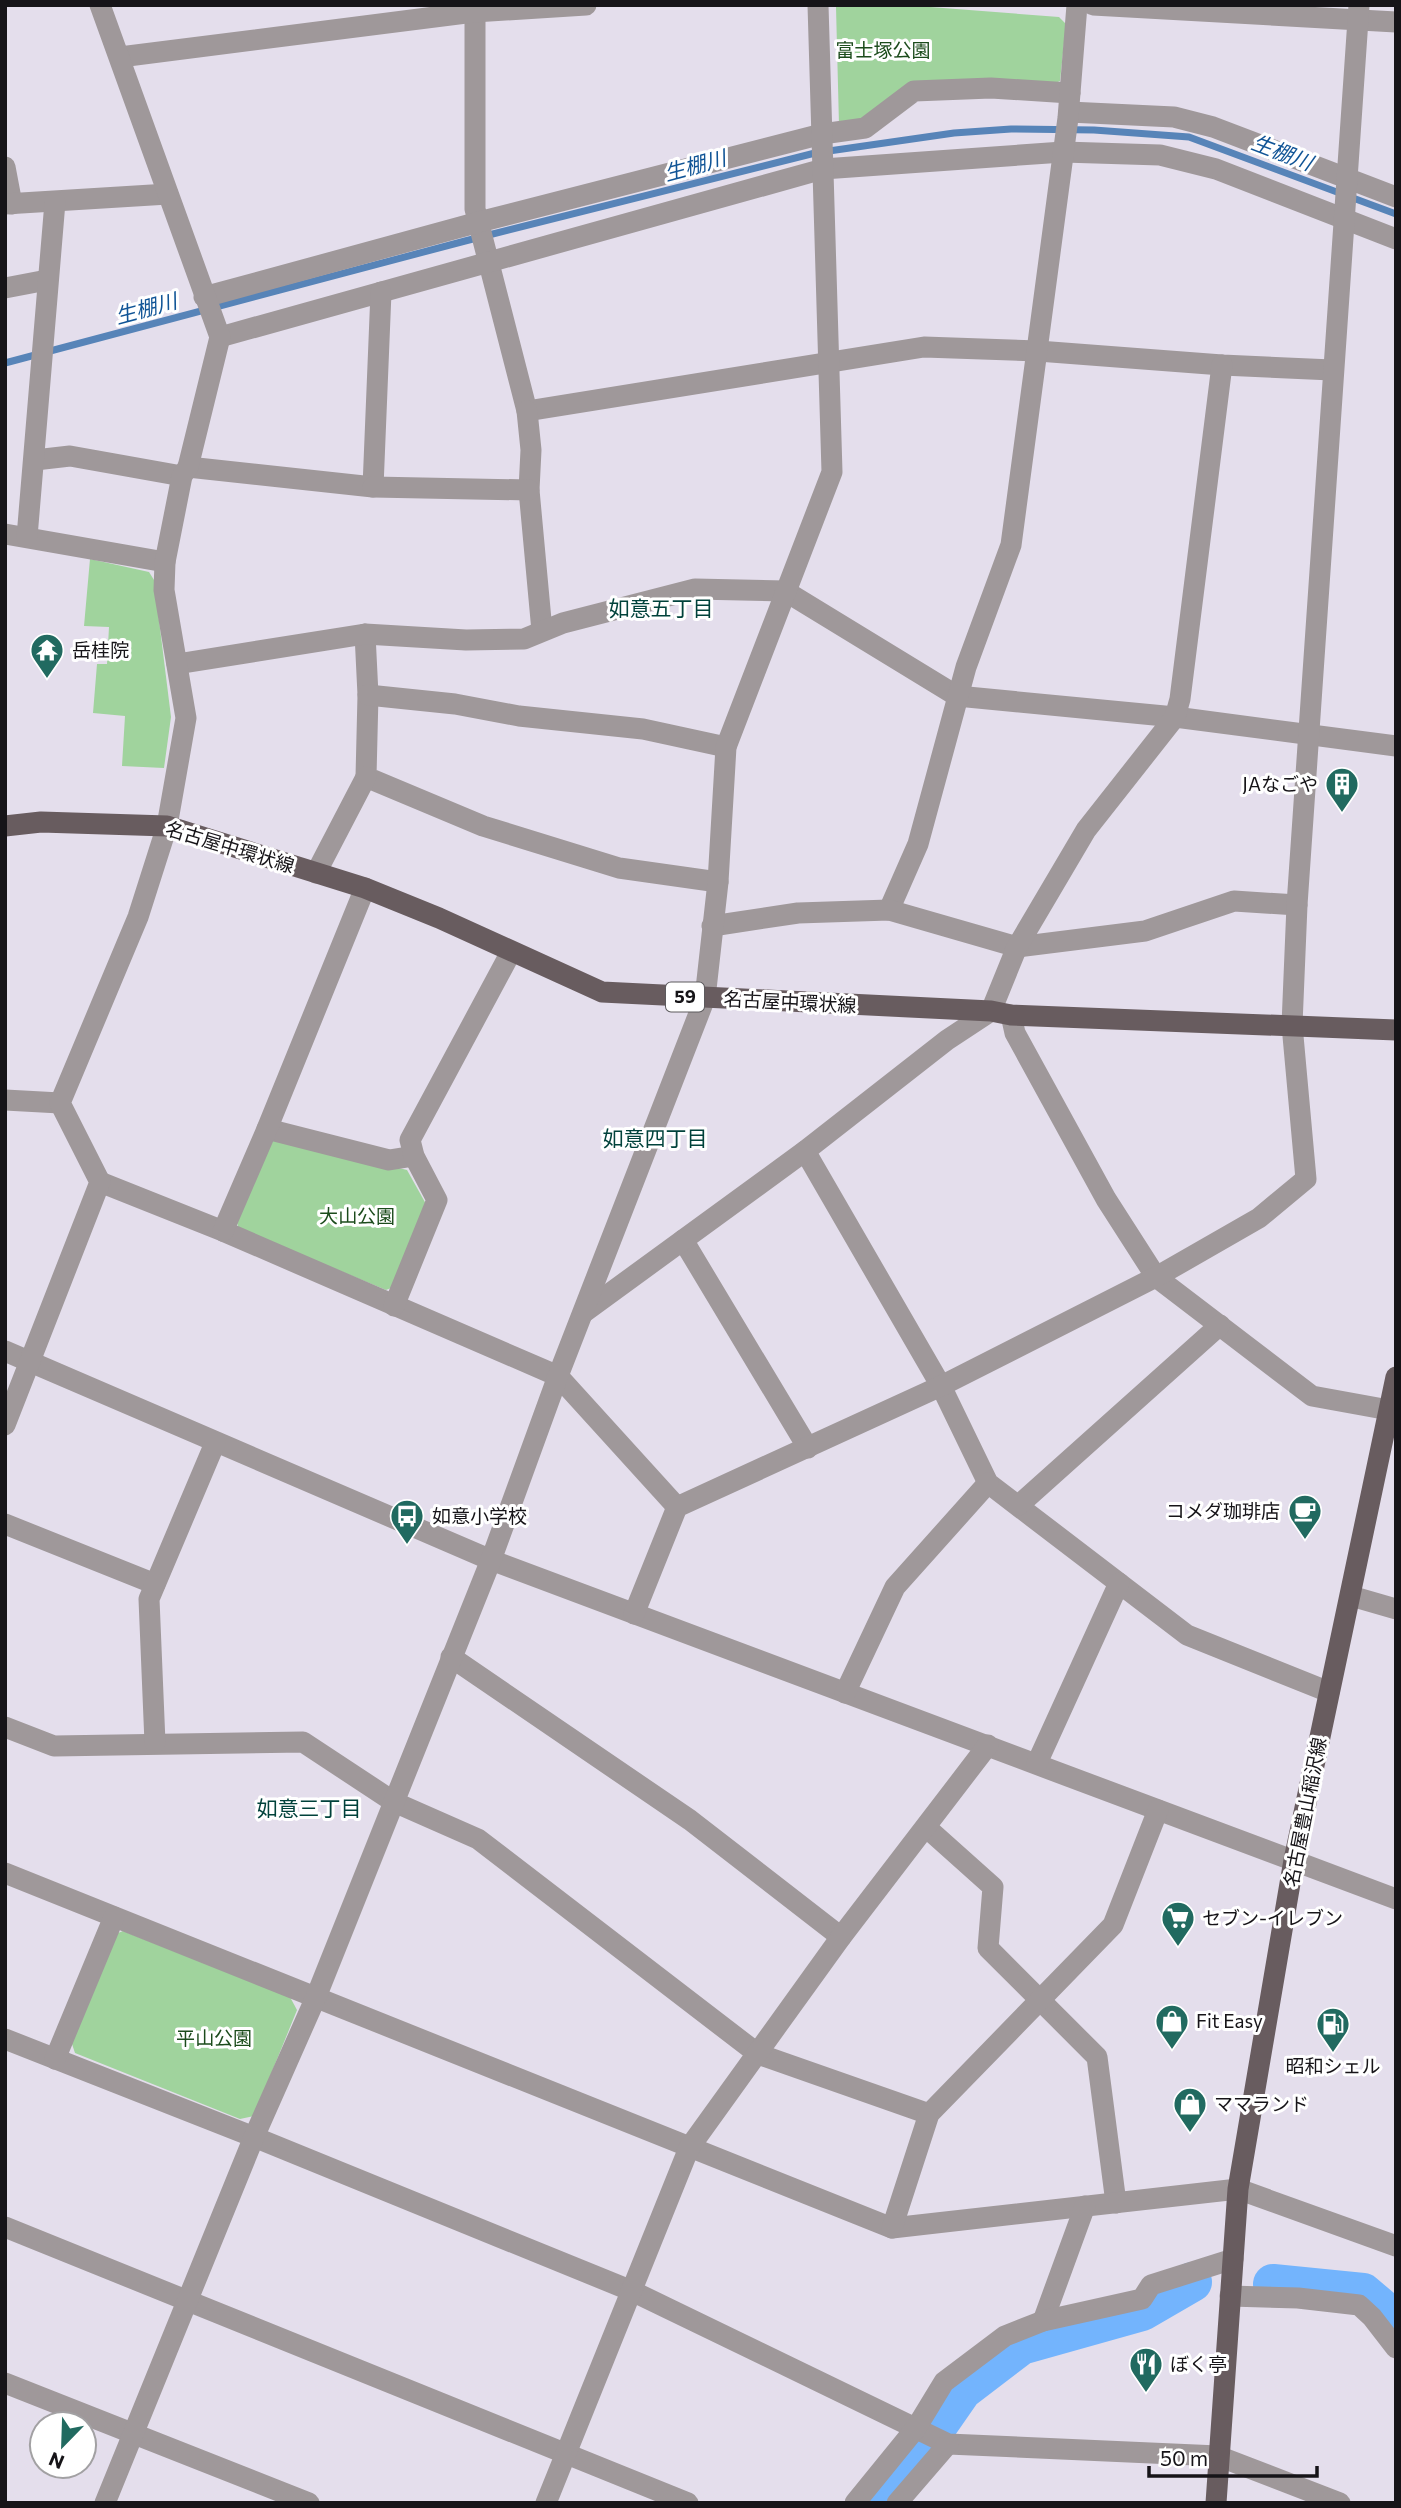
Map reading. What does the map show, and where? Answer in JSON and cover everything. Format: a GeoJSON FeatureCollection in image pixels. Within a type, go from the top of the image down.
{"type":"FeatureCollection","features":[{"type":"Feature","properties":{"kind":"main road","name":"名古屋中環状線"},"geometry":{"type":"LineString","coordinates":[[5,826],[41,822],[167,826],[365,888],[439,918],[602,992],[1396,1030]]}},
{"type":"Feature","properties":{"kind":"main road","name":"名古屋豊山稲沢線"},"geometry":{"type":"LineString","coordinates":[[1216,2503],[1238,2189],[1294,1860],[1396,1377]]}},
{"type":"Feature","properties":{"kind":"street"},"geometry":{"type":"LineString","coordinates":[[100,5],[211,314],[185,471],[165,562],[164,590],[186,718],[167,826],[138,917],[60,1103],[100,1182],[223,1231],[558,1376],[677,1507]]}},
{"type":"Feature","properties":{"kind":"street"},"geometry":{"type":"LineString","coordinates":[[120,57],[474,9],[586,5]]}},
{"type":"Feature","properties":{"kind":"street"},"geometry":{"type":"LineString","coordinates":[[105,2503],[254,2137],[316,1997],[491,1560],[558,1376],[705,998],[718,882],[726,747],[832,472],[818,5]]}},
{"type":"Feature","properties":{"kind":"street"},"geometry":{"type":"LineString","coordinates":[[889,910],[918,844],[957,696],[1011,545],[1067,122],[1077,5]]}},
{"type":"Feature","properties":{"kind":"street"},"geometry":{"type":"LineString","coordinates":[[1093,5],[1358,13],[1396,22]]}},
{"type":"Feature","properties":{"kind":"street"},"geometry":{"type":"LineString","coordinates":[[474,9],[475,209],[527,411],[531,450],[529,490],[542,631]]}},
{"type":"Feature","properties":{"kind":"street"},"geometry":{"type":"LineString","coordinates":[[634,1614],[677,1507],[941,1386],[1156,1277],[1259,1218],[1306,1179],[1292,1025],[1297,905],[1358,13]]}},
{"type":"Feature","properties":{"kind":"street"},"geometry":{"type":"LineString","coordinates":[[211,314],[382,292],[490,263],[823,151],[865,128],[914,91],[991,88],[1067,122],[1160,155],[1216,169],[1344,212],[1396,239]]}},
{"type":"Feature","properties":{"kind":"street"},"geometry":{"type":"LineString","coordinates":[[211,314],[481,231],[823,151],[1067,122],[1174,117],[1213,127],[1396,197]]}},
{"type":"Feature","properties":{"kind":"street"},"geometry":{"type":"LineString","coordinates":[[5,167],[9,204],[168,194]]}},
{"type":"Feature","properties":{"kind":"street"},"geometry":{"type":"LineString","coordinates":[[27,537],[55,202]]}},
{"type":"Feature","properties":{"kind":"street"},"geometry":{"type":"LineString","coordinates":[[5,288],[47,280]]}},
{"type":"Feature","properties":{"kind":"street"},"geometry":{"type":"LineString","coordinates":[[373,487],[382,292]]}},
{"type":"Feature","properties":{"kind":"street"},"geometry":{"type":"LineString","coordinates":[[527,411],[924,347],[1038,351],[1222,365],[1332,370]]}},
{"type":"Feature","properties":{"kind":"street"},"geometry":{"type":"LineString","coordinates":[[1222,365],[1180,699],[1175,717],[1086,831],[1017,947],[1001,1013],[1015,1033],[1105,1199],[1156,1277],[1312,1396],[1389,1410]]}},
{"type":"Feature","properties":{"kind":"street"},"geometry":{"type":"LineString","coordinates":[[35,460],[70,456],[185,471],[373,487],[529,490]]}},
{"type":"Feature","properties":{"kind":"street"},"geometry":{"type":"LineString","coordinates":[[5,534],[165,562]]}},
{"type":"Feature","properties":{"kind":"street"},"geometry":{"type":"LineString","coordinates":[[177,664],[365,635],[467,640],[524,639],[563,623],[695,589],[785,591],[957,696],[1175,717],[1396,746]]}},
{"type":"Feature","properties":{"kind":"street"},"geometry":{"type":"LineString","coordinates":[[316,873],[366,776],[368,695],[365,635]]}},
{"type":"Feature","properties":{"kind":"street"},"geometry":{"type":"LineString","coordinates":[[368,695],[455,704],[519,716],[643,729],[726,747]]}},
{"type":"Feature","properties":{"kind":"street"},"geometry":{"type":"LineString","coordinates":[[366,776],[483,826],[619,868],[718,882]]}},
{"type":"Feature","properties":{"kind":"street"},"geometry":{"type":"LineString","coordinates":[[223,1231],[365,888]]}},
{"type":"Feature","properties":{"kind":"street"},"geometry":{"type":"LineString","coordinates":[[712,926],[798,912],[889,910],[1017,947],[1145,931],[1234,901],[1297,905]]}},
{"type":"Feature","properties":{"kind":"street"},"geometry":{"type":"LineString","coordinates":[[394,1306],[437,1200],[414,1156],[410,1140],[512,952]]}},
{"type":"Feature","properties":{"kind":"street"},"geometry":{"type":"LineString","coordinates":[[583,1313],[805,1151],[947,1040],[1001,1013]]}},
{"type":"Feature","properties":{"kind":"street"},"geometry":{"type":"LineString","coordinates":[[5,1100],[60,1103]]}},
{"type":"Feature","properties":{"kind":"street"},"geometry":{"type":"LineString","coordinates":[[267,1129],[389,1160],[414,1156]]}},
{"type":"Feature","properties":{"kind":"street"},"geometry":{"type":"LineString","coordinates":[[805,1151],[941,1386],[988,1483],[1186,1635],[1329,1692]]}},
{"type":"Feature","properties":{"kind":"street"},"geometry":{"type":"LineString","coordinates":[[5,1425],[100,1182]]}},
{"type":"Feature","properties":{"kind":"street"},"geometry":{"type":"LineString","coordinates":[[683,1240],[808,1448]]}},
{"type":"Feature","properties":{"kind":"street"},"geometry":{"type":"LineString","coordinates":[[1019,1505],[1220,1325]]}},
{"type":"Feature","properties":{"kind":"street"},"geometry":{"type":"LineString","coordinates":[[5,1351],[491,1560],[1396,1899]]}},
{"type":"Feature","properties":{"kind":"street"},"geometry":{"type":"LineString","coordinates":[[155,1743],[149,1599],[215,1443]]}},
{"type":"Feature","properties":{"kind":"street"},"geometry":{"type":"LineString","coordinates":[[845,1693],[895,1587],[988,1483]]}},
{"type":"Feature","properties":{"kind":"street"},"geometry":{"type":"LineString","coordinates":[[5,1524],[155,1584]]}},
{"type":"Feature","properties":{"kind":"street"},"geometry":{"type":"LineString","coordinates":[[1037,1763],[1119,1583]]}},
{"type":"Feature","properties":{"kind":"street"},"geometry":{"type":"LineString","coordinates":[[1351,1596],[1396,1609]]}},
{"type":"Feature","properties":{"kind":"street"},"geometry":{"type":"LineString","coordinates":[[452,1657],[690,1820],[841,1937]]}},
{"type":"Feature","properties":{"kind":"street"},"geometry":{"type":"LineString","coordinates":[[5,1727],[54,1746],[303,1742],[394,1802],[478,1839],[758,2054],[929,2114]]}},
{"type":"Feature","properties":{"kind":"street"},"geometry":{"type":"LineString","coordinates":[[546,2503],[689,2148],[841,1937],[988,1745]]}},
{"type":"Feature","properties":{"kind":"street"},"geometry":{"type":"LineString","coordinates":[[892,2228],[929,2114],[1113,1925],[1158,1810]]}},
{"type":"Feature","properties":{"kind":"street"},"geometry":{"type":"LineString","coordinates":[[927,1828],[993,1887],[988,1948],[1097,2057],[1116,2203]]}},
{"type":"Feature","properties":{"kind":"street"},"geometry":{"type":"LineString","coordinates":[[5,1873],[892,2228],[1238,2189],[1396,2246]]}},
{"type":"Feature","properties":{"kind":"street"},"geometry":{"type":"LineString","coordinates":[[55,2059],[114,1917]]}},
{"type":"Feature","properties":{"kind":"street"},"geometry":{"type":"LineString","coordinates":[[5,2039],[632,2291],[932,2436],[1218,2456],[1339,2503]]}},
{"type":"Feature","properties":{"kind":"street"},"geometry":{"type":"LineString","coordinates":[[1043,2321],[1085,2206]]}},
{"type":"Feature","properties":{"kind":"street"},"geometry":{"type":"LineString","coordinates":[[5,2227],[688,2503]]}},
{"type":"Feature","properties":{"kind":"street"},"geometry":{"type":"LineString","coordinates":[[897,2503],[932,2436],[944,2382],[1005,2336],[1043,2321],[1142,2299],[1151,2285],[1233,2259]]}},
{"type":"Feature","properties":{"kind":"street"},"geometry":{"type":"LineString","coordinates":[[1230,2296],[1298,2298],[1359,2305],[1396,2348]]}},
{"type":"Feature","properties":{"kind":"street"},"geometry":{"type":"LineString","coordinates":[[5,2383],[309,2503]]}},
{"type":"Feature","properties":{"kind":"street"},"geometry":{"type":"LineString","coordinates":[[855,2503],[932,2436]]}},
{"type":"Feature","properties":{"kind":"green space","name":"富士塚公園"},"geometry":{"type":"Polygon","coordinates":[[[837,5],[904,5],[1059,17],[1066,24],[1060,81],[1051,85],[912,85],[859,125],[839,125],[837,5]]]}},
{"type":"Feature","properties":{"kind":"green space"},"geometry":{"type":"Polygon","coordinates":[[[90,559],[149,572],[154,580],[171,717],[164,768],[122,766],[125,716],[93,713],[97,664],[107,664],[109,627],[84,626],[90,559]]]}},
{"type":"Feature","properties":{"kind":"green space","name":"大山公園"},"geometry":{"type":"Polygon","coordinates":[[[279,1138],[407,1170],[426,1204],[396,1286],[386,1290],[239,1229],[236,1220],[268,1143],[279,1138]]]}},
{"type":"Feature","properties":{"kind":"green space","name":"平山公園"},"geometry":{"type":"Polygon","coordinates":[[[123,1931],[290,1997],[297,2010],[254,2116],[240,2119],[75,2053],[71,2041],[113,1935],[123,1931]]]}},
{"type":"Feature","properties":{"kind":"waterway","name":"生棚川"},"geometry":{"type":"LineString","coordinates":[[5,363],[465,241],[815,153],[954,133],[1011,129],[1094,130],[1189,137],[1396,214]]}},
{"type":"Feature","properties":{"kind":"waterway"},"geometry":{"type":"LineString","coordinates":[[877,2503],[912,2462],[962,2390],[1021,2345],[1142,2311],[1192,2282]]}},
{"type":"Feature","properties":{"kind":"waterway"},"geometry":{"type":"LineString","coordinates":[[1273,2284],[1363,2293],[1389,2315],[1396,2326]]}},
{"type":"Feature","properties":{"kind":"place","name":"岳桂院"},"geometry":{"type":"Point","coordinates":[47,680]}},
{"type":"Feature","properties":{"kind":"place","name":"JAなごや"},"geometry":{"type":"Point","coordinates":[1342,814]}},
{"type":"Feature","properties":{"kind":"place","name":"コメダ珈琲店"},"geometry":{"type":"Point","coordinates":[1305,1541]}},
{"type":"Feature","properties":{"kind":"place","name":"如意小学校"},"geometry":{"type":"Point","coordinates":[407,1546]}},
{"type":"Feature","properties":{"kind":"place","name":"セブン-イレブン"},"geometry":{"type":"Point","coordinates":[1178,1948]}},
{"type":"Feature","properties":{"kind":"place","name":"Fit Easy"},"geometry":{"type":"Point","coordinates":[1172,2051]}},
{"type":"Feature","properties":{"kind":"place","name":"昭和シェル"},"geometry":{"type":"Point","coordinates":[1333,2054]}},
{"type":"Feature","properties":{"kind":"place","name":"ママランド"},"geometry":{"type":"Point","coordinates":[1190,2134]}},
{"type":"Feature","properties":{"kind":"place","name":"ぼく亭"},"geometry":{"type":"Point","coordinates":[1146,2394]}},
{"type":"Feature","properties":{"kind":"district","name":"如意五丁目"},"geometry":{"type":"Point","coordinates":[661,609]}},
{"type":"Feature","properties":{"kind":"district","name":"如意四丁目"},"geometry":{"type":"Point","coordinates":[655,1139]}},
{"type":"Feature","properties":{"kind":"district","name":"如意三丁目"},"geometry":{"type":"Point","coordinates":[309,1809]}}]}
